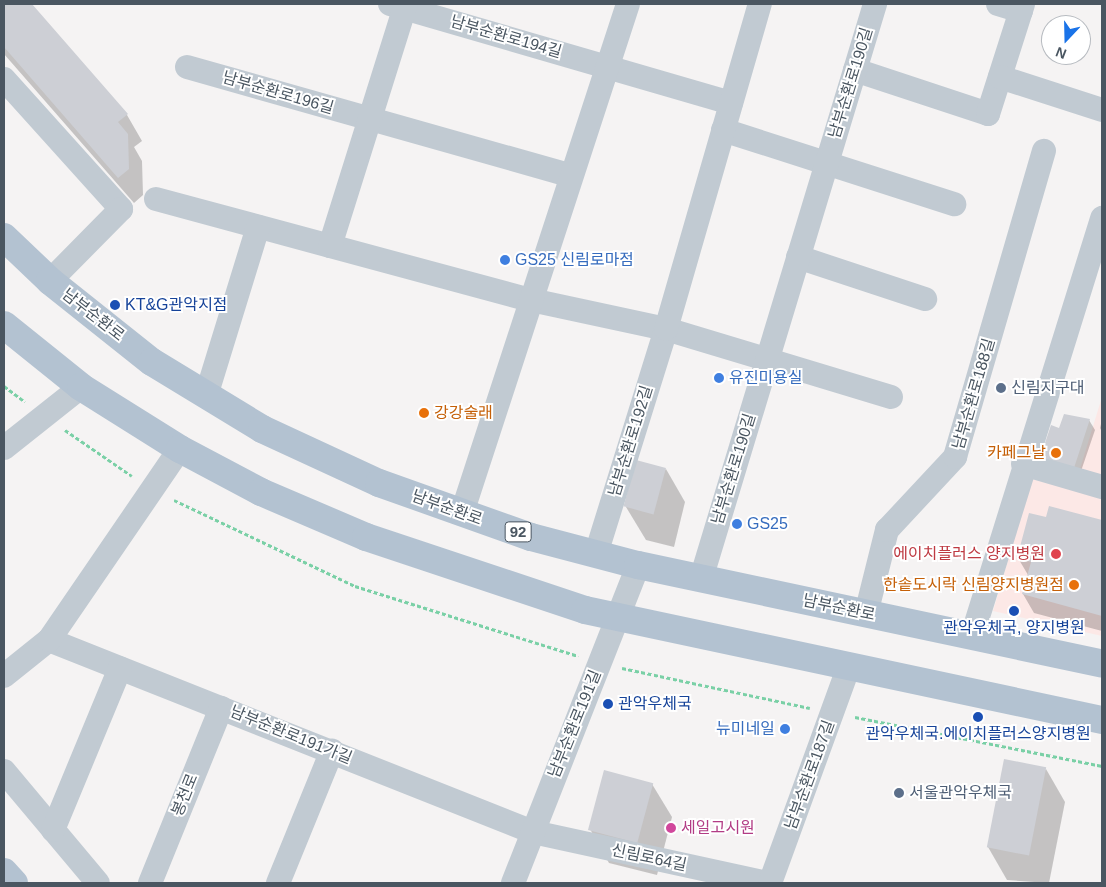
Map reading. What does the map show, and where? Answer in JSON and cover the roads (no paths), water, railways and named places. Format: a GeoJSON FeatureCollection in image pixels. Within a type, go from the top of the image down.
{"type":"FeatureCollection","features":[{"type":"Feature","properties":{"kind":"main road","name":"남부순환로"},"geometry":{"type":"LineString","coordinates":[[4,237],[50,281],[152,362],[206,396],[262,429],[328,460],[462,514],[638,565],[1102,664]]}},
{"type":"Feature","properties":{"kind":"main road"},"geometry":{"type":"LineString","coordinates":[[4,325],[81,386],[180,449],[261,492],[366,537],[463,572],[617,618],[1102,720]]}},
{"type":"Feature","properties":{"kind":"main road"},"geometry":{"type":"LineString","coordinates":[[4,872],[14,883]]}},
{"type":"Feature","properties":{"kind":"street"},"geometry":{"type":"LineString","coordinates":[[462,514],[628,4]]}},
{"type":"Feature","properties":{"kind":"street","name":"남부순환로192길"},"geometry":{"type":"LineString","coordinates":[[596,554],[666,329],[760,4]]}},
{"type":"Feature","properties":{"kind":"street","name":"남부순환로190길"},"geometry":{"type":"LineString","coordinates":[[701,579],[875,4]]}},
{"type":"Feature","properties":{"kind":"street"},"geometry":{"type":"LineString","coordinates":[[855,70],[988,114],[1022,7],[998,4]]}},
{"type":"Feature","properties":{"kind":"street"},"geometry":{"type":"LineString","coordinates":[[330,246],[370,119],[400,5]]}},
{"type":"Feature","properties":{"kind":"street","name":"남부순환로194길"},"geometry":{"type":"LineString","coordinates":[[400,5],[607,66]]}},
{"type":"Feature","properties":{"kind":"street"},"geometry":{"type":"LineString","coordinates":[[607,66],[731,103]]}},
{"type":"Feature","properties":{"kind":"street","name":"남부순환로196길"},"geometry":{"type":"LineString","coordinates":[[187,67],[370,119]]}},
{"type":"Feature","properties":{"kind":"street"},"geometry":{"type":"LineString","coordinates":[[1000,76],[1102,110]]}},
{"type":"Feature","properties":{"kind":"street"},"geometry":{"type":"LineString","coordinates":[[4,79],[122,208],[50,281]]}},
{"type":"Feature","properties":{"kind":"street"},"geometry":{"type":"LineString","coordinates":[[370,119],[571,176]]}},
{"type":"Feature","properties":{"kind":"street"},"geometry":{"type":"LineString","coordinates":[[723,130],[954,204]]}},
{"type":"Feature","properties":{"kind":"street","name":"남부순환로188길"},"geometry":{"type":"LineString","coordinates":[[866,614],[887,530],[956,457],[1044,151]]}},
{"type":"Feature","properties":{"kind":"street"},"geometry":{"type":"LineString","coordinates":[[156,199],[531,300],[666,329],[891,397]]}},
{"type":"Feature","properties":{"kind":"street"},"geometry":{"type":"LineString","coordinates":[[972,636],[1023,464],[1102,218]]}},
{"type":"Feature","properties":{"kind":"street"},"geometry":{"type":"LineString","coordinates":[[206,396],[258,226]]}},
{"type":"Feature","properties":{"kind":"street"},"geometry":{"type":"LineString","coordinates":[[798,257],[925,299]]}},
{"type":"Feature","properties":{"kind":"street"},"geometry":{"type":"LineString","coordinates":[[4,448],[81,386]]}},
{"type":"Feature","properties":{"kind":"street"},"geometry":{"type":"LineString","coordinates":[[4,676],[49,640],[180,449]]}},
{"type":"Feature","properties":{"kind":"street"},"geometry":{"type":"LineString","coordinates":[[1023,464],[1102,487]]}},
{"type":"Feature","properties":{"kind":"street","name":"남부순환로191길"},"geometry":{"type":"LineString","coordinates":[[513,883],[638,565]]}},
{"type":"Feature","properties":{"kind":"street","name":"남부순환로191가길"},"geometry":{"type":"LineString","coordinates":[[49,640],[533,832]]}},
{"type":"Feature","properties":{"kind":"street","name":"남부순환로187길"},"geometry":{"type":"LineString","coordinates":[[770,883],[849,666]]}},
{"type":"Feature","properties":{"kind":"street"},"geometry":{"type":"LineString","coordinates":[[53,830],[120,668]]}},
{"type":"Feature","properties":{"kind":"street","name":"봉천로"},"geometry":{"type":"LineString","coordinates":[[150,883],[221,708]]}},
{"type":"Feature","properties":{"kind":"street"},"geometry":{"type":"LineString","coordinates":[[278,883],[332,751]]}},
{"type":"Feature","properties":{"kind":"street"},"geometry":{"type":"LineString","coordinates":[[4,771],[98,883]]}},
{"type":"Feature","properties":{"kind":"street","name":"신림로64길"},"geometry":{"type":"LineString","coordinates":[[533,832],[766,883]]}},
{"type":"Feature","properties":{"kind":"place","name":"GS25 신림로마점"},"geometry":{"type":"Point","coordinates":[505,260]}},
{"type":"Feature","properties":{"kind":"place","name":"KT&G관악지점"},"geometry":{"type":"Point","coordinates":[115,305]}},
{"type":"Feature","properties":{"kind":"place","name":"유진미용실"},"geometry":{"type":"Point","coordinates":[719,378]}},
{"type":"Feature","properties":{"kind":"place","name":"신림지구대"},"geometry":{"type":"Point","coordinates":[1001,388]}},
{"type":"Feature","properties":{"kind":"place","name":"강강술래"},"geometry":{"type":"Point","coordinates":[424,413]}},
{"type":"Feature","properties":{"kind":"place","name":"카페그날"},"geometry":{"type":"Point","coordinates":[1056,453]}},
{"type":"Feature","properties":{"kind":"place","name":"GS25"},"geometry":{"type":"Point","coordinates":[737,524]}},
{"type":"Feature","properties":{"kind":"place","name":"에이치플러스 양지병원"},"geometry":{"type":"Point","coordinates":[1056,554]}},
{"type":"Feature","properties":{"kind":"place","name":"한솥도시락 신림양지병원점"},"geometry":{"type":"Point","coordinates":[1074,585]}},
{"type":"Feature","properties":{"kind":"place","name":"관악우체국, 양지병원"},"geometry":{"type":"Point","coordinates":[1014,611]}},
{"type":"Feature","properties":{"kind":"place","name":"관악우체국"},"geometry":{"type":"Point","coordinates":[608,704]}},
{"type":"Feature","properties":{"kind":"place","name":"관악우체국.에이치플러스양지병원"},"geometry":{"type":"Point","coordinates":[978,717]}},
{"type":"Feature","properties":{"kind":"place","name":"뉴미네일"},"geometry":{"type":"Point","coordinates":[785,729]}},
{"type":"Feature","properties":{"kind":"place","name":"서울관악우체국"},"geometry":{"type":"Point","coordinates":[899,793]}},
{"type":"Feature","properties":{"kind":"place","name":"세일고시원"},"geometry":{"type":"Point","coordinates":[671,828]}}]}
